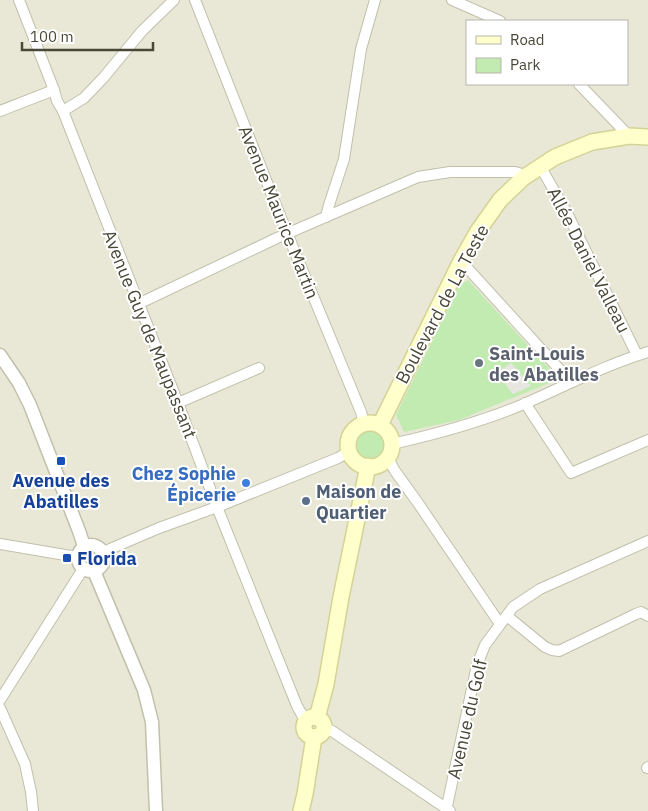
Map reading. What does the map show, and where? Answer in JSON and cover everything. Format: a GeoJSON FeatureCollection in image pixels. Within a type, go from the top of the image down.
{"type":"FeatureCollection","features":[{"type":"Feature","properties":{"kind":"main road","name":"Boulevard de La Teste"},"geometry":{"type":"LineString","coordinates":[[380,425],[461,260],[478,231],[500,200],[523,178],[555,157],[592,142],[629,136],[648,137]]}},
{"type":"Feature","properties":{"kind":"main road"},"geometry":{"type":"LineString","coordinates":[[364,424],[380,425],[391,437],[390,451],[383,462],[374,466],[357,462],[350,451],[351,435],[358,427],[364,424]]}},
{"type":"Feature","properties":{"kind":"main road"},"geometry":{"type":"LineString","coordinates":[[301,811],[306,794],[315,726],[326,684],[341,597],[368,466]]}},
{"type":"Feature","properties":{"kind":"street","name":"Avenue Guy de Maupassant"},"geometry":{"type":"LineString","coordinates":[[18,0],[296,703],[303,718],[315,726]]}},
{"type":"Feature","properties":{"kind":"street"},"geometry":{"type":"LineString","coordinates":[[63,111],[84,98],[142,32],[174,0]]}},
{"type":"Feature","properties":{"kind":"street","name":"Avenue Maurice Martin"},"geometry":{"type":"LineString","coordinates":[[195,0],[287,234],[361,412],[364,424]]}},
{"type":"Feature","properties":{"kind":"street"},"geometry":{"type":"LineString","coordinates":[[326,217],[344,159],[361,49],[375,0]]}},
{"type":"Feature","properties":{"kind":"street"},"geometry":{"type":"LineString","coordinates":[[452,0],[498,20]]}},
{"type":"Feature","properties":{"kind":"street"},"geometry":{"type":"LineString","coordinates":[[581,85],[629,136]]}},
{"type":"Feature","properties":{"kind":"street"},"geometry":{"type":"LineString","coordinates":[[0,111],[54,90]]}},
{"type":"Feature","properties":{"kind":"street","name":"Allée Daniel Valleau"},"geometry":{"type":"LineString","coordinates":[[540,166],[567,213],[636,356]]}},
{"type":"Feature","properties":{"kind":"street"},"geometry":{"type":"LineString","coordinates":[[138,304],[287,234],[418,177],[450,172],[515,172],[519,173],[523,178]]}},
{"type":"Feature","properties":{"kind":"street"},"geometry":{"type":"LineString","coordinates":[[461,260],[570,382]]}},
{"type":"Feature","properties":{"kind":"street"},"geometry":{"type":"LineString","coordinates":[[648,352],[570,382],[525,403],[471,424],[390,451],[395,471],[503,620],[545,647],[559,650],[641,612],[648,616]]}},
{"type":"Feature","properties":{"kind":"street"},"geometry":{"type":"LineString","coordinates":[[0,355],[19,383],[30,405],[79,531],[85,560],[144,690],[152,722],[156,811]]}},
{"type":"Feature","properties":{"kind":"street"},"geometry":{"type":"LineString","coordinates":[[178,404],[259,368]]}},
{"type":"Feature","properties":{"kind":"street"},"geometry":{"type":"LineString","coordinates":[[525,403],[570,473],[648,440]]}},
{"type":"Feature","properties":{"kind":"street"},"geometry":{"type":"LineString","coordinates":[[103,552],[338,458],[350,451]]}},
{"type":"Feature","properties":{"kind":"street","name":"Avenue du Golf"},"geometry":{"type":"LineString","coordinates":[[448,810],[477,665],[485,645],[503,620],[513,607],[540,589],[648,541]]}},
{"type":"Feature","properties":{"kind":"street"},"geometry":{"type":"LineString","coordinates":[[0,544],[85,560],[98,569],[103,563],[104,556],[99,547],[89,544],[85,560],[0,700]]}},
{"type":"Feature","properties":{"kind":"street"},"geometry":{"type":"LineString","coordinates":[[0,708],[25,764],[33,811]]}},
{"type":"Feature","properties":{"kind":"street"},"geometry":{"type":"LineString","coordinates":[[315,726],[332,731],[448,810]]}},
{"type":"Feature","properties":{"kind":"shaded area"},"geometry":{"type":"Polygon","coordinates":[[[0,0],[648,0],[648,811],[0,811],[0,0]]]}},
{"type":"Feature","properties":{"kind":"shaded area"},"geometry":{"type":"Polygon","coordinates":[[[511,363],[531,386],[513,394],[496,373],[511,363]]]}},
{"type":"Feature","properties":{"kind":"green space"},"geometry":{"type":"Polygon","coordinates":[[[468,280],[559,379],[459,420],[404,432],[396,415],[459,286],[468,280]]]}},
{"type":"Feature","properties":{"kind":"green space"},"geometry":{"type":"Polygon","coordinates":[[[370,430],[379,433],[384,439],[382,452],[371,460],[364,459],[358,453],[355,445],[357,438],[362,433],[370,430]]]}},
{"type":"Feature","properties":{"kind":"place","name":"Saint-Louis des Abatilles"},"geometry":{"type":"Point","coordinates":[479,363]}},
{"type":"Feature","properties":{"kind":"place","name":"Avenue des Abatilles"},"geometry":{"type":"Point","coordinates":[61,461]}},
{"type":"Feature","properties":{"kind":"place","name":"Chez Sophie Épicerie"},"geometry":{"type":"Point","coordinates":[246,483]}},
{"type":"Feature","properties":{"kind":"place","name":"Maison de Quartier"},"geometry":{"type":"Point","coordinates":[306,501]}},
{"type":"Feature","properties":{"kind":"place","name":"Florida"},"geometry":{"type":"Point","coordinates":[67,558]}}]}
